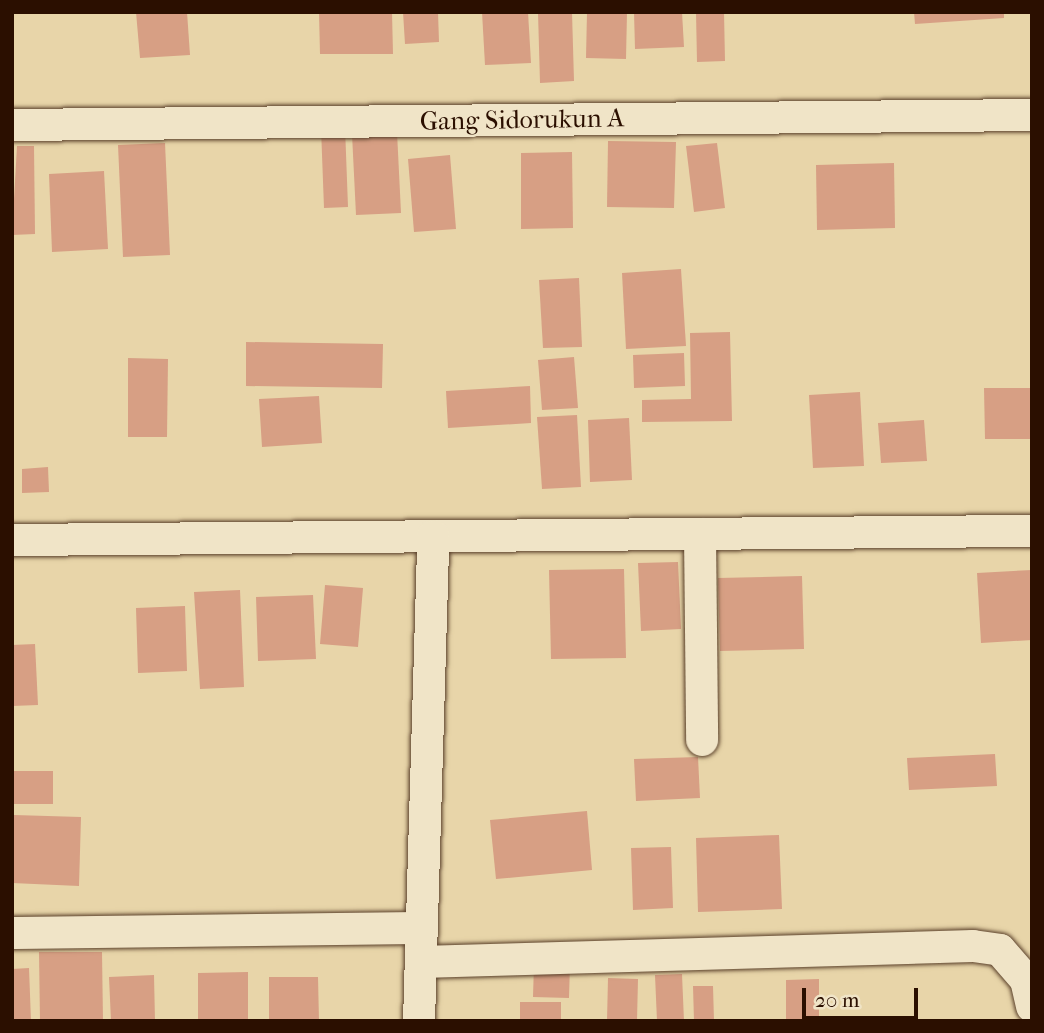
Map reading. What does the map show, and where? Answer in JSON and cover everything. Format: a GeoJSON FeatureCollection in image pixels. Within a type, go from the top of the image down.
{"type":"FeatureCollection","features":[{"type":"Feature","properties":{"kind":"street","name":"Gang Sidorukun A"},"geometry":{"type":"LineString","coordinates":[[12,125],[1032,115]]}},
{"type":"Feature","properties":{"kind":"street"},"geometry":{"type":"LineString","coordinates":[[12,540],[1032,531]]}},
{"type":"Feature","properties":{"kind":"street"},"geometry":{"type":"LineString","coordinates":[[700,534],[702,740]]}},
{"type":"Feature","properties":{"kind":"street"},"geometry":{"type":"LineString","coordinates":[[419,1021],[433,536]]}},
{"type":"Feature","properties":{"kind":"street"},"geometry":{"type":"LineString","coordinates":[[12,933],[421,928]]}},
{"type":"Feature","properties":{"kind":"street"},"geometry":{"type":"LineString","coordinates":[[421,962],[973,946],[1000,950],[1026,980],[1032,1006]]}},
{"type":"Feature","properties":{"kind":"building"},"geometry":{"type":"Polygon","coordinates":[[[136,12],[187,12],[190,55],[140,58],[136,12]]]}},
{"type":"Feature","properties":{"kind":"building"},"geometry":{"type":"Polygon","coordinates":[[[319,12],[392,12],[393,54],[320,54],[319,12]]]}},
{"type":"Feature","properties":{"kind":"building"},"geometry":{"type":"Polygon","coordinates":[[[403,12],[438,12],[439,42],[405,44],[403,12]]]}},
{"type":"Feature","properties":{"kind":"building"},"geometry":{"type":"Polygon","coordinates":[[[482,12],[528,12],[531,63],[485,65],[482,12]]]}},
{"type":"Feature","properties":{"kind":"building"},"geometry":{"type":"Polygon","coordinates":[[[538,12],[572,12],[574,81],[540,83],[538,12]]]}},
{"type":"Feature","properties":{"kind":"building"},"geometry":{"type":"Polygon","coordinates":[[[587,12],[627,12],[626,59],[586,58],[587,12]]]}},
{"type":"Feature","properties":{"kind":"building"},"geometry":{"type":"Polygon","coordinates":[[[634,12],[682,12],[684,47],[635,49],[634,12]]]}},
{"type":"Feature","properties":{"kind":"building"},"geometry":{"type":"Polygon","coordinates":[[[696,12],[724,12],[725,61],[697,62],[696,12]]]}},
{"type":"Feature","properties":{"kind":"building"},"geometry":{"type":"Polygon","coordinates":[[[914,12],[1004,12],[1004,18],[915,24],[914,12]]]}},
{"type":"Feature","properties":{"kind":"building"},"geometry":{"type":"Polygon","coordinates":[[[345,127],[348,207],[324,208],[321,128],[345,127]]]}},
{"type":"Feature","properties":{"kind":"building"},"geometry":{"type":"Polygon","coordinates":[[[397,132],[401,213],[356,215],[352,134],[397,132]]]}},
{"type":"Feature","properties":{"kind":"building"},"geometry":{"type":"Polygon","coordinates":[[[608,141],[676,142],[674,208],[607,207],[608,141]]]}},
{"type":"Feature","properties":{"kind":"building"},"geometry":{"type":"Polygon","coordinates":[[[165,143],[170,255],[123,257],[118,145],[165,143]]]}},
{"type":"Feature","properties":{"kind":"building"},"geometry":{"type":"Polygon","coordinates":[[[717,143],[725,208],[694,212],[686,146],[717,143]]]}},
{"type":"Feature","properties":{"kind":"building"},"geometry":{"type":"Polygon","coordinates":[[[17,146],[34,146],[35,234],[12,235],[17,146]]]}},
{"type":"Feature","properties":{"kind":"building"},"geometry":{"type":"Polygon","coordinates":[[[572,152],[573,228],[521,229],[521,153],[572,152]]]}},
{"type":"Feature","properties":{"kind":"building"},"geometry":{"type":"Polygon","coordinates":[[[450,155],[456,229],[414,232],[408,159],[450,155]]]}},
{"type":"Feature","properties":{"kind":"building"},"geometry":{"type":"Polygon","coordinates":[[[894,163],[895,228],[817,230],[816,165],[894,163]]]}},
{"type":"Feature","properties":{"kind":"building"},"geometry":{"type":"Polygon","coordinates":[[[104,171],[108,249],[52,252],[49,174],[104,171]]]}},
{"type":"Feature","properties":{"kind":"building"},"geometry":{"type":"Polygon","coordinates":[[[681,269],[686,346],[626,349],[622,273],[681,269]]]}},
{"type":"Feature","properties":{"kind":"building"},"geometry":{"type":"Polygon","coordinates":[[[579,278],[582,347],[543,348],[539,280],[579,278]]]}},
{"type":"Feature","properties":{"kind":"building"},"geometry":{"type":"Polygon","coordinates":[[[730,332],[732,421],[642,422],[642,400],[691,399],[690,333],[730,332]]]}},
{"type":"Feature","properties":{"kind":"building"},"geometry":{"type":"Polygon","coordinates":[[[246,342],[383,344],[382,388],[246,386],[246,342]]]}},
{"type":"Feature","properties":{"kind":"building"},"geometry":{"type":"Polygon","coordinates":[[[684,353],[685,386],[634,388],[633,355],[684,353]]]}},
{"type":"Feature","properties":{"kind":"building"},"geometry":{"type":"Polygon","coordinates":[[[574,357],[578,408],[542,410],[538,360],[574,357]]]}},
{"type":"Feature","properties":{"kind":"building"},"geometry":{"type":"Polygon","coordinates":[[[128,358],[168,359],[167,437],[128,437],[128,358]]]}},
{"type":"Feature","properties":{"kind":"building"},"geometry":{"type":"Polygon","coordinates":[[[530,386],[531,423],[448,428],[446,391],[530,386]]]}},
{"type":"Feature","properties":{"kind":"building"},"geometry":{"type":"Polygon","coordinates":[[[984,388],[1032,388],[1032,439],[985,439],[984,388]]]}},
{"type":"Feature","properties":{"kind":"building"},"geometry":{"type":"Polygon","coordinates":[[[860,392],[864,466],[813,468],[809,395],[860,392]]]}},
{"type":"Feature","properties":{"kind":"building"},"geometry":{"type":"Polygon","coordinates":[[[319,396],[322,443],[262,447],[259,399],[319,396]]]}},
{"type":"Feature","properties":{"kind":"building"},"geometry":{"type":"Polygon","coordinates":[[[577,415],[581,487],[542,489],[537,417],[577,415]]]}},
{"type":"Feature","properties":{"kind":"building"},"geometry":{"type":"Polygon","coordinates":[[[629,418],[632,480],[590,482],[588,420],[629,418]]]}},
{"type":"Feature","properties":{"kind":"building"},"geometry":{"type":"Polygon","coordinates":[[[924,420],[927,461],[881,463],[878,423],[924,420]]]}},
{"type":"Feature","properties":{"kind":"building"},"geometry":{"type":"Polygon","coordinates":[[[48,467],[49,492],[22,493],[22,469],[48,467]]]}},
{"type":"Feature","properties":{"kind":"building"},"geometry":{"type":"Polygon","coordinates":[[[678,562],[681,629],[641,631],[638,563],[678,562]]]}},
{"type":"Feature","properties":{"kind":"building"},"geometry":{"type":"Polygon","coordinates":[[[624,569],[626,658],[551,659],[549,570],[624,569]]]}},
{"type":"Feature","properties":{"kind":"building"},"geometry":{"type":"Polygon","coordinates":[[[1032,570],[1032,640],[981,643],[977,573],[1032,570]]]}},
{"type":"Feature","properties":{"kind":"building"},"geometry":{"type":"Polygon","coordinates":[[[802,576],[804,649],[720,651],[718,578],[802,576]]]}},
{"type":"Feature","properties":{"kind":"building"},"geometry":{"type":"Polygon","coordinates":[[[325,585],[363,588],[358,647],[320,644],[325,585]]]}},
{"type":"Feature","properties":{"kind":"building"},"geometry":{"type":"Polygon","coordinates":[[[240,590],[244,687],[200,689],[194,592],[240,590]]]}},
{"type":"Feature","properties":{"kind":"building"},"geometry":{"type":"Polygon","coordinates":[[[313,595],[316,659],[258,661],[256,597],[313,595]]]}},
{"type":"Feature","properties":{"kind":"building"},"geometry":{"type":"Polygon","coordinates":[[[185,606],[187,671],[138,673],[136,608],[185,606]]]}},
{"type":"Feature","properties":{"kind":"building"},"geometry":{"type":"Polygon","coordinates":[[[35,644],[38,705],[12,706],[12,645],[35,644]]]}},
{"type":"Feature","properties":{"kind":"building"},"geometry":{"type":"Polygon","coordinates":[[[995,754],[997,786],[909,790],[907,758],[995,754]]]}},
{"type":"Feature","properties":{"kind":"building"},"geometry":{"type":"Polygon","coordinates":[[[698,757],[700,798],[636,801],[634,759],[698,757]]]}},
{"type":"Feature","properties":{"kind":"building"},"geometry":{"type":"Polygon","coordinates":[[[13,771],[53,771],[53,804],[13,804],[13,771]]]}},
{"type":"Feature","properties":{"kind":"building"},"geometry":{"type":"Polygon","coordinates":[[[587,811],[592,870],[496,879],[490,820],[587,811]]]}},
{"type":"Feature","properties":{"kind":"building"},"geometry":{"type":"Polygon","coordinates":[[[14,815],[81,817],[79,886],[12,883],[14,815]]]}},
{"type":"Feature","properties":{"kind":"building"},"geometry":{"type":"Polygon","coordinates":[[[779,835],[782,909],[698,912],[696,838],[779,835]]]}},
{"type":"Feature","properties":{"kind":"building"},"geometry":{"type":"Polygon","coordinates":[[[671,847],[673,908],[633,910],[631,848],[671,847]]]}},
{"type":"Feature","properties":{"kind":"building"},"geometry":{"type":"Polygon","coordinates":[[[39,952],[102,952],[103,1021],[40,1021],[39,952]]]}},
{"type":"Feature","properties":{"kind":"building"},"geometry":{"type":"Polygon","coordinates":[[[534,964],[570,964],[569,998],[533,997],[534,964]]]}},
{"type":"Feature","properties":{"kind":"building"},"geometry":{"type":"Polygon","coordinates":[[[29,968],[31,1021],[12,1021],[12,969],[29,968]]]}},
{"type":"Feature","properties":{"kind":"building"},"geometry":{"type":"Polygon","coordinates":[[[248,972],[248,1021],[198,1021],[198,973],[248,972]]]}},
{"type":"Feature","properties":{"kind":"building"},"geometry":{"type":"Polygon","coordinates":[[[682,974],[684,1021],[657,1021],[655,975],[682,974]]]}},
{"type":"Feature","properties":{"kind":"building"},"geometry":{"type":"Polygon","coordinates":[[[154,975],[155,1021],[111,1021],[109,977],[154,975]]]}},
{"type":"Feature","properties":{"kind":"building"},"geometry":{"type":"Polygon","coordinates":[[[269,977],[318,977],[319,1021],[269,1021],[269,977]]]}},
{"type":"Feature","properties":{"kind":"building"},"geometry":{"type":"Polygon","coordinates":[[[608,978],[638,979],[637,1021],[607,1021],[608,978]]]}},
{"type":"Feature","properties":{"kind":"building"},"geometry":{"type":"Polygon","coordinates":[[[819,979],[819,1021],[786,1021],[786,980],[819,979]]]}},
{"type":"Feature","properties":{"kind":"building"},"geometry":{"type":"Polygon","coordinates":[[[693,986],[713,986],[714,1021],[694,1021],[693,986]]]}},
{"type":"Feature","properties":{"kind":"building"},"geometry":{"type":"Polygon","coordinates":[[[520,1002],[561,1002],[561,1021],[520,1021],[520,1002]]]}}]}
